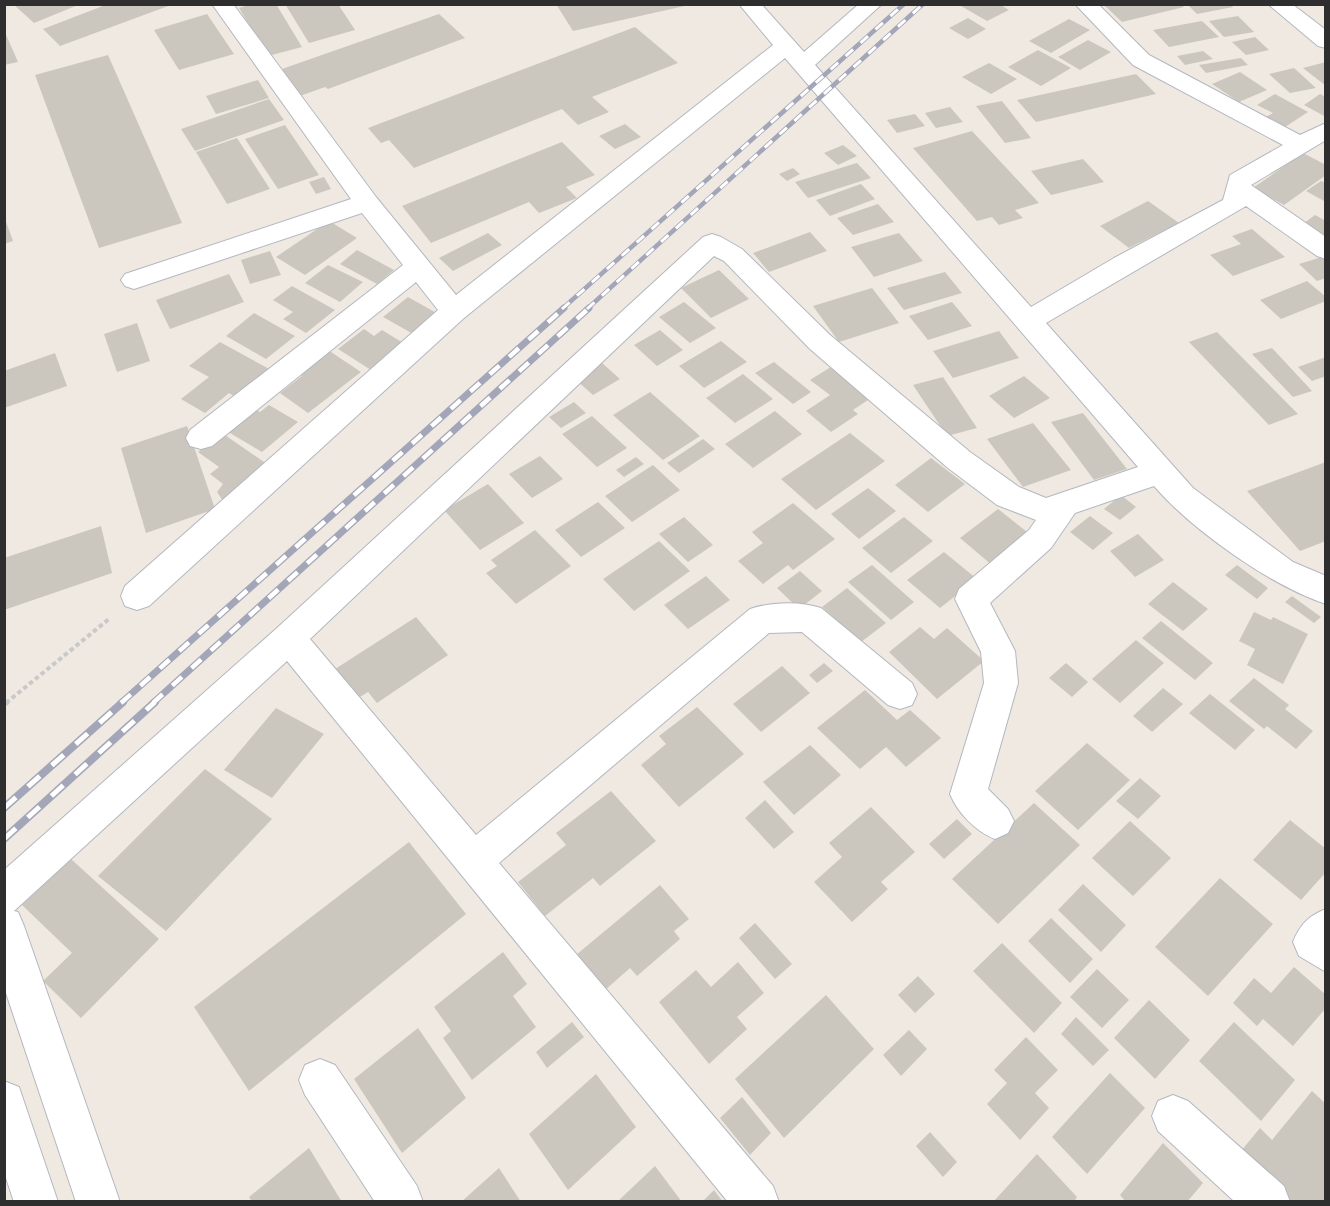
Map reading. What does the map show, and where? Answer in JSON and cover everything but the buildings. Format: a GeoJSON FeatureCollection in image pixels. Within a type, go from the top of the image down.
{"type":"FeatureCollection","features":[{"type":"Feature","properties":{"kind":"street"},"geometry":{"type":"LineString","coordinates":[[222,4],[367,203],[454,311]]}},
{"type":"Feature","properties":{"kind":"street"},"geometry":{"type":"LineString","coordinates":[[749,4],[793,57],[1182,497],[1234,538],[1282,571],[1326,591]]}},
{"type":"Feature","properties":{"kind":"street"},"geometry":{"type":"LineString","coordinates":[[137,596],[454,311],[793,57],[872,4]]}},
{"type":"Feature","properties":{"kind":"street"},"geometry":{"type":"LineString","coordinates":[[1085,4],[1141,60],[1301,144]]}},
{"type":"Feature","properties":{"kind":"street"},"geometry":{"type":"LineString","coordinates":[[1278,4],[1326,41]]}},
{"type":"Feature","properties":{"kind":"street"},"geometry":{"type":"LineString","coordinates":[[1027,322],[1123,264],[1235,204],[1239,181],[1326,130]]}},
{"type":"Feature","properties":{"kind":"street"},"geometry":{"type":"LineString","coordinates":[[1238,188],[1326,250]]}},
{"type":"Feature","properties":{"kind":"street"},"geometry":{"type":"LineString","coordinates":[[134,280],[367,203]]}},
{"type":"Feature","properties":{"kind":"street"},"geometry":{"type":"LineString","coordinates":[[4,896],[289,638],[712,243],[733,255],[820,342],[958,460],[1008,496],[1045,511],[1160,472]]}},
{"type":"Feature","properties":{"kind":"street"},"geometry":{"type":"LineString","coordinates":[[201,438],[419,266]]}},
{"type":"Feature","properties":{"kind":"street"},"geometry":{"type":"LineString","coordinates":[[995,820],[968,794],[1001,683],[998,651],[971,599],[1040,539],[1064,504]]}},
{"type":"Feature","properties":{"kind":"street"},"geometry":{"type":"LineString","coordinates":[[474,860],[762,620],[809,618],[900,694]]}},
{"type":"Feature","properties":{"kind":"street"},"geometry":{"type":"LineString","coordinates":[[289,638],[757,1202]]}},
{"type":"Feature","properties":{"kind":"street"},"geometry":{"type":"LineString","coordinates":[[4,926],[98,1202]]}},
{"type":"Feature","properties":{"kind":"street"},"geometry":{"type":"LineString","coordinates":[[1326,928],[1313,942],[1326,952]]}},
{"type":"Feature","properties":{"kind":"street"},"geometry":{"type":"LineString","coordinates":[[320,1080],[401,1202]]}},
{"type":"Feature","properties":{"kind":"street"},"geometry":{"type":"LineString","coordinates":[[4,1102],[36,1202]]}},
{"type":"Feature","properties":{"kind":"street"},"geometry":{"type":"LineString","coordinates":[[1173,1116],[1268,1202]]}},
{"type":"Feature","properties":{"kind":"path"},"geometry":{"type":"LineString","coordinates":[[4,705],[137,596]]}},
{"type":"Feature","properties":{"kind":"railway"},"geometry":{"type":"LineString","coordinates":[[562,309],[904,4]]}},
{"type":"Feature","properties":{"kind":"railway"},"geometry":{"type":"LineString","coordinates":[[587,309],[923,4]]}},
{"type":"Feature","properties":{"kind":"railway"},"geometry":{"type":"LineString","coordinates":[[121,703],[564,308]]}},
{"type":"Feature","properties":{"kind":"railway"},"geometry":{"type":"LineString","coordinates":[[153,703],[589,308]]}},
{"type":"Feature","properties":{"kind":"railway"},"geometry":{"type":"LineString","coordinates":[[4,808],[123,702]]}},
{"type":"Feature","properties":{"kind":"railway"},"geometry":{"type":"LineString","coordinates":[[4,839],[155,702]]}}]}
